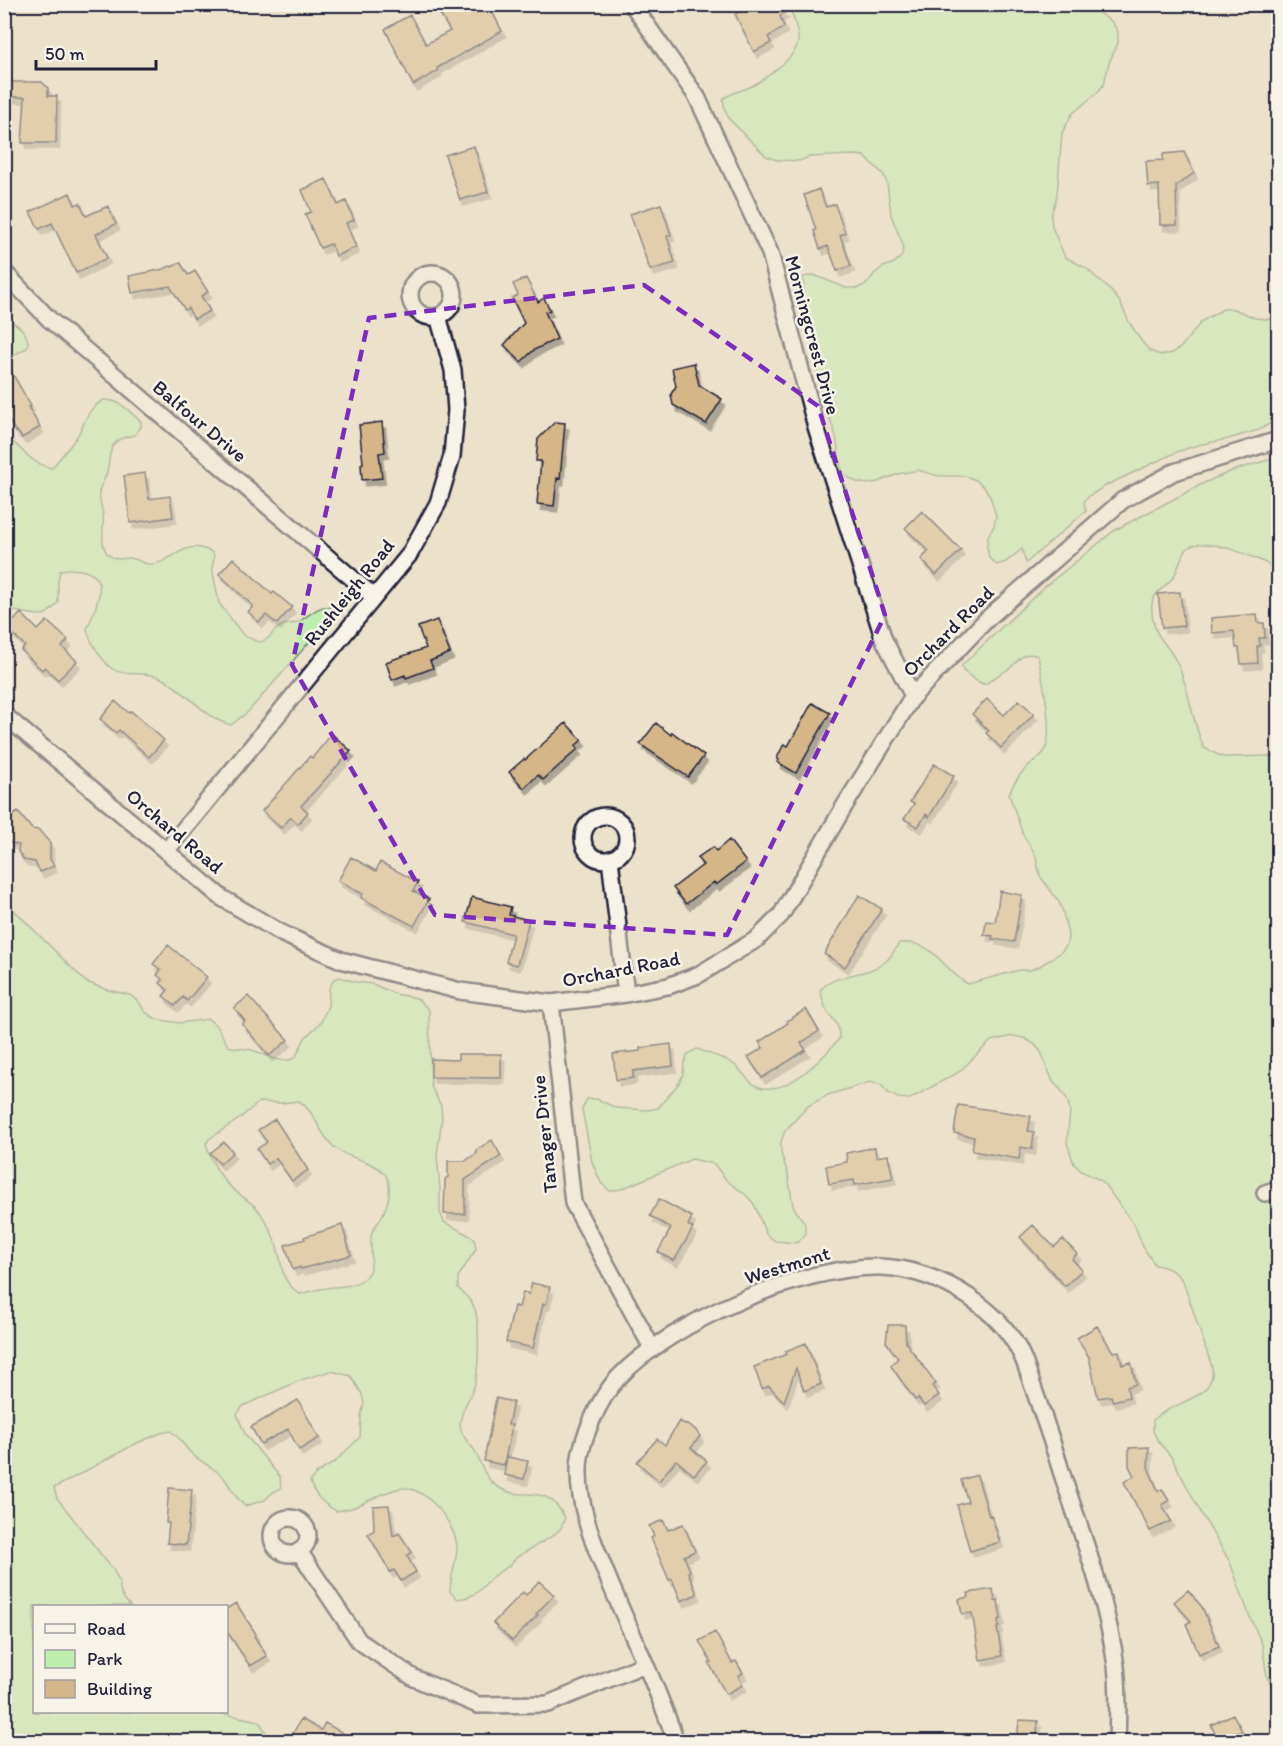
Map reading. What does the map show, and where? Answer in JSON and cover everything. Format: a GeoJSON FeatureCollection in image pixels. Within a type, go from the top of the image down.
{"type":"FeatureCollection","features":[{"type":"Feature","properties":{"kind":"street","name":"Morningcrest Drive"},"geometry":{"type":"LineString","coordinates":[[632,4],[697,97],[770,253],[816,427],[884,640],[913,696]]}},
{"type":"Feature","properties":{"kind":"street","name":"Balfour Drive"},"geometry":{"type":"LineString","coordinates":[[4,272],[50,320],[373,596]]}},
{"type":"Feature","properties":{"kind":"street","name":"Rushleigh Road"},"geometry":{"type":"LineString","coordinates":[[166,851],[408,555],[438,503],[452,456],[456,410],[453,370],[438,316]]}},
{"type":"Feature","properties":{"kind":"street","name":"Orchard Road"},"geometry":{"type":"LineString","coordinates":[[4,715],[222,897],[283,934],[341,960],[460,991],[551,1003],[626,994],[668,986],[699,975],[757,939],[781,915],[845,805],[913,696],[987,619],[1123,500],[1174,472],[1278,440]]}},
{"type":"Feature","properties":{"kind":"street"},"geometry":{"type":"LineString","coordinates":[[610,860],[626,994]]}},
{"type":"Feature","properties":{"kind":"street","name":"Tanager Drive"},"geometry":{"type":"LineString","coordinates":[[551,1003],[573,1203],[652,1347]]}},
{"type":"Feature","properties":{"kind":"street","name":"Westmont"},"geometry":{"type":"LineString","coordinates":[[676,1742],[593,1542],[580,1494],[579,1465],[588,1429],[617,1379],[652,1347],[712,1312],[800,1278],[842,1269],[882,1267],[917,1273],[949,1284],[990,1312],[1005,1328],[1020,1351],[1050,1435],[1107,1620],[1116,1667],[1117,1742]]}},
{"type":"Feature","properties":{"kind":"street"},"geometry":{"type":"LineString","coordinates":[[299,1551],[359,1641],[414,1678],[478,1705],[548,1704],[645,1664]]}},
{"type":"Feature","properties":{"kind":"highlighted area"},"geometry":{"type":"Polygon","coordinates":[[[644,285],[818,406],[885,615],[727,935],[435,915],[292,665],[369,318],[644,285]]]}},
{"type":"Feature","properties":{"kind":"green space"},"geometry":{"type":"Polygon","coordinates":[[[789,5],[1087,5],[1112,22],[1118,32],[1118,43],[1109,63],[1104,84],[1072,114],[1062,133],[1057,195],[1051,216],[1052,227],[1065,257],[1086,268],[1112,292],[1120,302],[1129,322],[1150,351],[1161,355],[1172,353],[1181,347],[1202,321],[1223,309],[1234,309],[1255,318],[1278,320],[1278,419],[1259,430],[1177,452],[1107,485],[1089,496],[1084,502],[1086,511],[1026,563],[1022,549],[1006,562],[997,565],[989,558],[988,536],[994,526],[996,516],[990,496],[976,480],[965,476],[939,476],[918,470],[867,484],[847,477],[841,468],[836,436],[822,396],[804,298],[803,277],[814,275],[846,288],[858,288],[868,283],[883,267],[894,263],[902,256],[903,245],[891,215],[887,183],[883,174],[864,156],[809,157],[799,161],[777,160],[766,156],[729,119],[723,99],[765,78],[787,60],[796,47],[797,32],[789,5]]]}},
{"type":"Feature","properties":{"kind":"green space"},"geometry":{"type":"Polygon","coordinates":[[[5,321],[16,324],[26,334],[28,343],[27,348],[5,360],[5,321]]]}},
{"type":"Feature","properties":{"kind":"green space"},"geometry":{"type":"Polygon","coordinates":[[[104,400],[120,404],[141,422],[141,427],[135,435],[121,439],[114,444],[99,492],[103,512],[103,541],[109,555],[117,559],[130,558],[148,564],[164,561],[194,547],[213,553],[212,568],[219,603],[243,635],[258,642],[266,640],[281,626],[300,621],[318,609],[333,608],[333,613],[327,622],[248,712],[231,725],[204,711],[161,678],[116,671],[108,665],[93,644],[87,629],[99,594],[96,578],[90,573],[72,569],[60,571],[58,603],[43,615],[5,609],[5,435],[37,463],[52,468],[77,436],[93,409],[104,400]]]}},
{"type":"Feature","properties":{"kind":"green space"},"geometry":{"type":"Polygon","coordinates":[[[1278,457],[1278,571],[1234,550],[1207,544],[1196,545],[1185,551],[1174,576],[1155,596],[1152,613],[1156,630],[1174,657],[1182,675],[1204,748],[1223,757],[1278,756],[1278,1700],[1267,1677],[1262,1644],[1230,1562],[1172,1458],[1153,1431],[1153,1420],[1161,1413],[1200,1393],[1207,1387],[1211,1378],[1212,1367],[1183,1281],[1171,1270],[1155,1265],[1143,1247],[1135,1226],[1102,1181],[1081,1171],[1074,1164],[1067,1143],[1070,1110],[1067,1099],[1053,1082],[1041,1052],[1034,1044],[1024,1038],[1013,1036],[991,1041],[959,1072],[910,1099],[898,1098],[888,1093],[881,1085],[870,1082],[828,1095],[808,1106],[785,1131],[781,1142],[781,1153],[788,1174],[793,1206],[805,1224],[805,1235],[797,1243],[775,1241],[766,1234],[754,1204],[727,1181],[714,1164],[692,1159],[621,1189],[610,1191],[601,1183],[592,1162],[582,1109],[587,1099],[597,1099],[616,1108],[648,1110],[658,1108],[679,1083],[688,1054],[697,1049],[732,1063],[759,1087],[781,1086],[792,1081],[804,1074],[839,1039],[837,1025],[826,1009],[820,990],[835,980],[877,967],[893,954],[899,943],[911,943],[930,951],[968,984],[1019,970],[1030,970],[1060,953],[1067,945],[1068,935],[1063,912],[1059,902],[1040,876],[1035,854],[1023,835],[1009,794],[1019,776],[1044,752],[1047,744],[1047,706],[1038,656],[1025,655],[986,684],[977,681],[963,671],[962,665],[1042,589],[1115,530],[1206,482],[1232,471],[1278,457]]]}},
{"type":"Feature","properties":{"kind":"green space"},"geometry":{"type":"Polygon","coordinates":[[[4,900],[86,982],[130,995],[139,1002],[145,1012],[156,1019],[179,1023],[208,1019],[217,1026],[228,1046],[252,1050],[278,1060],[295,1058],[305,1038],[321,1022],[328,1006],[329,989],[334,979],[339,977],[373,984],[395,994],[417,998],[429,1010],[431,1086],[441,1106],[442,1117],[437,1155],[440,1212],[444,1222],[474,1238],[476,1249],[458,1277],[458,1288],[476,1312],[478,1333],[476,1380],[462,1414],[461,1430],[487,1476],[494,1484],[508,1492],[534,1494],[550,1499],[565,1518],[561,1528],[554,1535],[517,1557],[510,1565],[492,1577],[478,1592],[458,1599],[450,1592],[457,1550],[456,1541],[447,1520],[431,1501],[412,1489],[402,1488],[354,1507],[336,1511],[314,1491],[310,1481],[317,1473],[335,1462],[360,1437],[364,1404],[362,1394],[351,1376],[331,1371],[301,1380],[243,1406],[237,1414],[245,1434],[280,1477],[281,1488],[265,1500],[245,1506],[236,1497],[222,1475],[194,1456],[171,1431],[137,1443],[54,1488],[57,1498],[114,1571],[119,1581],[121,1594],[129,1605],[33,1605],[33,1713],[220,1713],[259,1721],[271,1741],[5,1741],[4,900]],[[299,1101],[259,1102],[209,1139],[206,1144],[222,1178],[260,1212],[274,1237],[284,1276],[300,1294],[354,1284],[367,1275],[371,1263],[372,1232],[384,1211],[389,1188],[387,1178],[378,1168],[335,1148],[325,1137],[310,1111],[299,1101]]]}},
{"type":"Feature","properties":{"kind":"building"},"geometry":{"type":"Polygon","coordinates":[[[442,4],[488,4],[502,31],[437,68],[438,71],[413,85],[385,29],[410,15],[426,44],[450,31],[440,14],[439,9],[442,4]]]}},
{"type":"Feature","properties":{"kind":"building"},"geometry":{"type":"Polygon","coordinates":[[[761,4],[786,12],[780,16],[784,27],[768,37],[771,43],[754,52],[735,14],[751,5],[753,8],[761,4]]]}},
{"type":"Feature","properties":{"kind":"building"},"geometry":{"type":"Polygon","coordinates":[[[8,82],[42,82],[48,88],[48,96],[57,96],[56,143],[22,143],[25,97],[8,97],[8,82]]]}},
{"type":"Feature","properties":{"kind":"building"},"geometry":{"type":"Polygon","coordinates":[[[474,146],[488,192],[460,200],[445,155],[474,146]]]}},
{"type":"Feature","properties":{"kind":"building"},"geometry":{"type":"Polygon","coordinates":[[[1184,152],[1194,173],[1176,186],[1177,225],[1160,225],[1159,185],[1148,186],[1146,161],[1163,160],[1163,154],[1184,152]]]}},
{"type":"Feature","properties":{"kind":"building"},"geometry":{"type":"Polygon","coordinates":[[[326,179],[338,205],[346,201],[354,220],[346,223],[356,247],[336,256],[331,244],[320,248],[305,214],[311,212],[302,190],[326,179]]]}},
{"type":"Feature","properties":{"kind":"building"},"geometry":{"type":"Polygon","coordinates":[[[819,189],[826,207],[835,204],[845,233],[840,235],[851,266],[837,271],[828,246],[820,249],[804,195],[819,189]]]}},
{"type":"Feature","properties":{"kind":"building"},"geometry":{"type":"Polygon","coordinates":[[[70,193],[75,205],[80,203],[86,216],[108,206],[116,224],[96,234],[107,258],[76,273],[52,223],[39,229],[30,212],[70,193]]]}},
{"type":"Feature","properties":{"kind":"building"},"geometry":{"type":"Polygon","coordinates":[[[661,204],[671,235],[667,236],[675,263],[650,270],[630,214],[661,204]]]}},
{"type":"Feature","properties":{"kind":"building"},"geometry":{"type":"Polygon","coordinates":[[[180,262],[188,275],[195,271],[208,292],[201,296],[210,311],[194,319],[188,308],[185,310],[170,286],[132,293],[129,276],[172,267],[180,262]]]}},
{"type":"Feature","properties":{"kind":"building"},"geometry":{"type":"Polygon","coordinates":[[[526,278],[538,302],[544,298],[550,310],[545,312],[557,339],[534,350],[521,362],[504,345],[524,323],[512,298],[518,295],[513,284],[526,278]]]}},
{"type":"Feature","properties":{"kind":"building"},"geometry":{"type":"Polygon","coordinates":[[[4,359],[31,406],[28,407],[40,427],[22,438],[4,413],[4,359]]]}},
{"type":"Feature","properties":{"kind":"building"},"geometry":{"type":"Polygon","coordinates":[[[694,363],[699,385],[722,399],[706,424],[673,405],[671,394],[676,386],[672,368],[694,363]]]}},
{"type":"Feature","properties":{"kind":"building"},"geometry":{"type":"Polygon","coordinates":[[[382,422],[385,452],[379,453],[382,478],[362,480],[361,464],[363,463],[359,425],[382,422]]]}},
{"type":"Feature","properties":{"kind":"building"},"geometry":{"type":"Polygon","coordinates":[[[555,422],[565,423],[560,479],[557,478],[554,506],[537,504],[541,461],[536,461],[538,439],[555,422]]]}},
{"type":"Feature","properties":{"kind":"building"},"geometry":{"type":"Polygon","coordinates":[[[145,473],[149,499],[170,496],[173,517],[130,523],[124,476],[145,473]]]}},
{"type":"Feature","properties":{"kind":"building"},"geometry":{"type":"Polygon","coordinates":[[[922,511],[961,550],[936,575],[921,559],[929,551],[905,528],[922,511]]]}},
{"type":"Feature","properties":{"kind":"building"},"geometry":{"type":"Polygon","coordinates":[[[233,558],[272,594],[274,592],[292,607],[277,624],[266,615],[259,622],[248,612],[253,606],[219,574],[233,558]]]}},
{"type":"Feature","properties":{"kind":"building"},"geometry":{"type":"Polygon","coordinates":[[[1180,592],[1184,626],[1162,628],[1158,594],[1180,592]]]}},
{"type":"Feature","properties":{"kind":"building"},"geometry":{"type":"Polygon","coordinates":[[[21,613],[38,630],[47,621],[68,640],[62,647],[77,661],[58,680],[45,667],[42,670],[21,650],[25,646],[7,628],[21,613]]]}},
{"type":"Feature","properties":{"kind":"building"},"geometry":{"type":"Polygon","coordinates":[[[1257,614],[1258,623],[1264,623],[1265,638],[1259,638],[1258,663],[1241,664],[1234,631],[1212,633],[1211,618],[1257,614]]]}},
{"type":"Feature","properties":{"kind":"building"},"geometry":{"type":"Polygon","coordinates":[[[437,620],[450,653],[430,661],[433,668],[406,678],[405,675],[392,680],[386,662],[426,648],[418,627],[437,620]]]}},
{"type":"Feature","properties":{"kind":"building"},"geometry":{"type":"Polygon","coordinates":[[[987,699],[1004,715],[1019,700],[1034,714],[1001,748],[986,733],[989,731],[972,714],[987,699]]]}},
{"type":"Feature","properties":{"kind":"building"},"geometry":{"type":"Polygon","coordinates":[[[115,701],[129,713],[131,711],[164,740],[149,757],[119,730],[116,733],[100,719],[115,701]]]}},
{"type":"Feature","properties":{"kind":"building"},"geometry":{"type":"Polygon","coordinates":[[[812,703],[830,713],[796,773],[777,762],[779,760],[777,758],[784,744],[788,746],[812,703]]]}},
{"type":"Feature","properties":{"kind":"building"},"geometry":{"type":"Polygon","coordinates":[[[566,723],[582,740],[575,746],[578,749],[543,780],[538,775],[524,788],[509,772],[566,723]]]}},
{"type":"Feature","properties":{"kind":"building"},"geometry":{"type":"Polygon","coordinates":[[[656,723],[704,756],[688,777],[640,744],[656,723]]]}},
{"type":"Feature","properties":{"kind":"building"},"geometry":{"type":"Polygon","coordinates":[[[332,734],[351,751],[301,806],[308,812],[298,824],[291,817],[281,828],[262,811],[332,734]]]}},
{"type":"Feature","properties":{"kind":"building"},"geometry":{"type":"Polygon","coordinates":[[[934,764],[954,776],[929,817],[926,814],[918,827],[904,819],[914,804],[910,802],[934,764]]]}},
{"type":"Feature","properties":{"kind":"building"},"geometry":{"type":"Polygon","coordinates":[[[18,812],[32,829],[39,830],[50,843],[50,859],[54,866],[40,872],[35,862],[24,860],[18,852],[19,845],[8,842],[4,838],[4,821],[18,812]]]}},
{"type":"Feature","properties":{"kind":"building"},"geometry":{"type":"Polygon","coordinates":[[[729,840],[746,862],[716,885],[714,882],[686,904],[673,888],[703,865],[697,858],[713,847],[716,851],[729,840]]]}},
{"type":"Feature","properties":{"kind":"building"},"geometry":{"type":"Polygon","coordinates":[[[351,857],[376,871],[380,862],[418,882],[413,891],[429,899],[414,926],[361,898],[363,894],[338,881],[351,857]]]}},
{"type":"Feature","properties":{"kind":"building"},"geometry":{"type":"Polygon","coordinates":[[[1000,891],[1022,895],[1014,942],[992,939],[993,936],[984,935],[986,921],[995,922],[1000,891]]]}},
{"type":"Feature","properties":{"kind":"building"},"geometry":{"type":"Polygon","coordinates":[[[859,895],[882,909],[845,967],[824,954],[859,895]]]}},
{"type":"Feature","properties":{"kind":"building"},"geometry":{"type":"Polygon","coordinates":[[[472,897],[511,907],[509,915],[529,920],[517,965],[506,962],[513,934],[465,922],[472,897]]]}},
{"type":"Feature","properties":{"kind":"building"},"geometry":{"type":"Polygon","coordinates":[[[168,945],[207,977],[187,1001],[183,997],[175,1006],[163,996],[168,990],[160,983],[163,980],[157,975],[161,970],[153,964],[168,945]]]}},
{"type":"Feature","properties":{"kind":"building"},"geometry":{"type":"Polygon","coordinates":[[[248,996],[288,1040],[269,1056],[242,1024],[245,1021],[234,1008],[248,996]]]}},
{"type":"Feature","properties":{"kind":"building"},"geometry":{"type":"Polygon","coordinates":[[[806,1009],[819,1031],[801,1043],[806,1050],[762,1078],[748,1057],[763,1048],[759,1042],[806,1009]]]}},
{"type":"Feature","properties":{"kind":"building"},"geometry":{"type":"Polygon","coordinates":[[[671,1044],[673,1066],[633,1071],[633,1078],[616,1080],[613,1054],[671,1044]]]}},
{"type":"Feature","properties":{"kind":"building"},"geometry":{"type":"Polygon","coordinates":[[[458,1054],[501,1054],[501,1078],[431,1077],[431,1059],[458,1060],[458,1054]]]}},
{"type":"Feature","properties":{"kind":"building"},"geometry":{"type":"Polygon","coordinates":[[[958,1105],[1031,1116],[1028,1131],[1034,1132],[1032,1149],[1021,1147],[1019,1159],[972,1151],[974,1137],[954,1133],[958,1105]]]}},
{"type":"Feature","properties":{"kind":"building"},"geometry":{"type":"Polygon","coordinates":[[[275,1119],[308,1170],[292,1181],[276,1158],[267,1164],[257,1149],[267,1142],[258,1130],[275,1119]]]}},
{"type":"Feature","properties":{"kind":"building"},"geometry":{"type":"Polygon","coordinates":[[[492,1140],[501,1156],[465,1180],[465,1214],[444,1214],[448,1161],[465,1161],[477,1153],[476,1150],[492,1140]]]}},
{"type":"Feature","properties":{"kind":"building"},"geometry":{"type":"Polygon","coordinates":[[[224,1142],[233,1152],[220,1164],[210,1153],[224,1142]]]}},
{"type":"Feature","properties":{"kind":"building"},"geometry":{"type":"Polygon","coordinates":[[[875,1147],[876,1157],[888,1155],[893,1178],[855,1185],[854,1180],[829,1184],[826,1166],[847,1162],[846,1153],[875,1147]]]}},
{"type":"Feature","properties":{"kind":"building"},"geometry":{"type":"Polygon","coordinates":[[[659,1199],[692,1217],[688,1225],[693,1228],[674,1261],[658,1252],[671,1228],[650,1216],[659,1199]]]}},
{"type":"Feature","properties":{"kind":"building"},"geometry":{"type":"Polygon","coordinates":[[[342,1225],[351,1255],[293,1270],[285,1245],[342,1225]]]}},
{"type":"Feature","properties":{"kind":"building"},"geometry":{"type":"Polygon","coordinates":[[[1033,1225],[1054,1247],[1063,1239],[1077,1254],[1072,1259],[1082,1270],[1065,1286],[1020,1237],[1033,1225]]]}},
{"type":"Feature","properties":{"kind":"building"},"geometry":{"type":"Polygon","coordinates":[[[532,1283],[550,1287],[546,1304],[543,1304],[533,1348],[506,1342],[514,1306],[519,1307],[523,1292],[529,1294],[532,1283]]]}},
{"type":"Feature","properties":{"kind":"building"},"geometry":{"type":"Polygon","coordinates":[[[888,1325],[905,1325],[906,1343],[936,1383],[932,1386],[939,1395],[924,1406],[918,1398],[915,1400],[891,1366],[898,1358],[886,1342],[888,1325]]]}},
{"type":"Feature","properties":{"kind":"building"},"geometry":{"type":"Polygon","coordinates":[[[1097,1326],[1113,1352],[1119,1351],[1122,1365],[1131,1362],[1136,1384],[1127,1387],[1129,1397],[1113,1401],[1111,1396],[1098,1398],[1089,1357],[1077,1338],[1097,1326]]]}},
{"type":"Feature","properties":{"kind":"building"},"geometry":{"type":"Polygon","coordinates":[[[806,1343],[821,1384],[804,1391],[796,1368],[784,1402],[769,1386],[762,1389],[754,1367],[787,1354],[785,1351],[806,1343]]]}},
{"type":"Feature","properties":{"kind":"building"},"geometry":{"type":"Polygon","coordinates":[[[496,1398],[513,1402],[508,1425],[512,1425],[504,1465],[484,1461],[496,1398]]]}},
{"type":"Feature","properties":{"kind":"building"},"geometry":{"type":"Polygon","coordinates":[[[298,1400],[319,1438],[299,1450],[288,1429],[261,1444],[251,1427],[298,1400]]]}},
{"type":"Feature","properties":{"kind":"building"},"geometry":{"type":"Polygon","coordinates":[[[679,1421],[695,1429],[700,1436],[691,1448],[707,1461],[694,1475],[676,1460],[659,1481],[637,1462],[657,1439],[665,1445],[679,1421]]]}},
{"type":"Feature","properties":{"kind":"building"},"geometry":{"type":"Polygon","coordinates":[[[1149,1447],[1148,1467],[1158,1491],[1162,1489],[1169,1501],[1162,1505],[1171,1521],[1150,1531],[1124,1482],[1134,1476],[1129,1466],[1129,1448],[1149,1447]]]}},
{"type":"Feature","properties":{"kind":"building"},"geometry":{"type":"Polygon","coordinates":[[[507,1457],[528,1461],[524,1479],[504,1475],[507,1457]]]}},
{"type":"Feature","properties":{"kind":"building"},"geometry":{"type":"Polygon","coordinates":[[[977,1475],[989,1516],[991,1515],[1000,1542],[970,1551],[957,1505],[968,1502],[961,1480],[977,1475]]]}},
{"type":"Feature","properties":{"kind":"building"},"geometry":{"type":"Polygon","coordinates":[[[169,1488],[192,1490],[186,1545],[167,1543],[169,1488]]]}},
{"type":"Feature","properties":{"kind":"building"},"geometry":{"type":"Polygon","coordinates":[[[389,1505],[393,1536],[399,1533],[412,1552],[407,1556],[416,1572],[401,1581],[394,1570],[390,1572],[368,1534],[374,1530],[373,1506],[389,1505]]]}},
{"type":"Feature","properties":{"kind":"building"},"geometry":{"type":"Polygon","coordinates":[[[663,1520],[668,1530],[683,1524],[695,1551],[684,1556],[697,1594],[681,1601],[672,1579],[669,1580],[651,1538],[654,1536],[649,1526],[663,1520]]]}},
{"type":"Feature","properties":{"kind":"building"},"geometry":{"type":"Polygon","coordinates":[[[539,1581],[554,1595],[512,1641],[493,1623],[523,1592],[526,1595],[539,1581]]]}},
{"type":"Feature","properties":{"kind":"building"},"geometry":{"type":"Polygon","coordinates":[[[993,1589],[995,1601],[998,1600],[1001,1619],[998,1620],[999,1627],[997,1628],[1002,1656],[980,1660],[972,1613],[962,1614],[959,1599],[969,1597],[968,1593],[993,1589]]]}},
{"type":"Feature","properties":{"kind":"building"},"geometry":{"type":"Polygon","coordinates":[[[1188,1590],[1202,1607],[1219,1646],[1199,1654],[1186,1624],[1191,1621],[1174,1602],[1188,1590]]]}},
{"type":"Feature","properties":{"kind":"building"},"geometry":{"type":"Polygon","coordinates":[[[236,1603],[267,1656],[250,1666],[228,1633],[228,1608],[236,1603]]]}},
{"type":"Feature","properties":{"kind":"building"},"geometry":{"type":"Polygon","coordinates":[[[715,1632],[732,1663],[736,1661],[743,1673],[738,1676],[743,1685],[726,1694],[699,1641],[715,1632]]]}},
{"type":"Feature","properties":{"kind":"building"},"geometry":{"type":"Polygon","coordinates":[[[1233,1714],[1242,1731],[1238,1733],[1242,1742],[1219,1742],[1211,1725],[1233,1714]]]}},
{"type":"Feature","properties":{"kind":"building"},"geometry":{"type":"Polygon","coordinates":[[[301,1719],[321,1730],[325,1723],[359,1742],[303,1742],[292,1735],[301,1719]]]}},
{"type":"Feature","properties":{"kind":"building"},"geometry":{"type":"Polygon","coordinates":[[[1019,1720],[1038,1721],[1036,1742],[1017,1742],[1019,1720]]]}}]}
